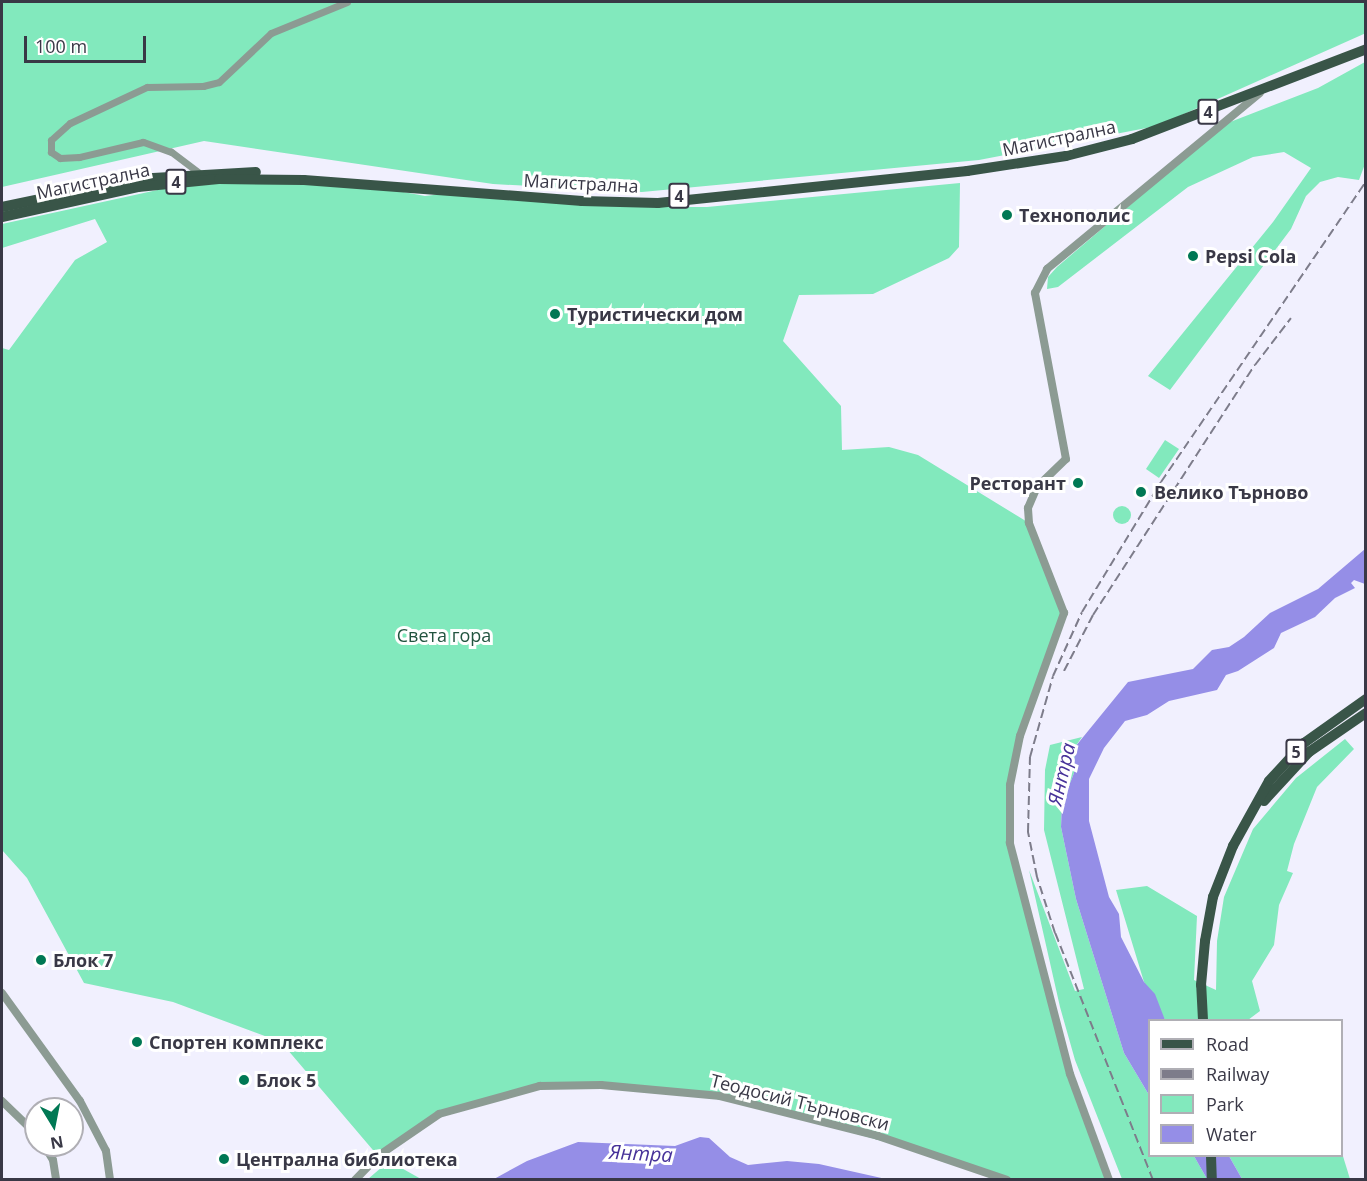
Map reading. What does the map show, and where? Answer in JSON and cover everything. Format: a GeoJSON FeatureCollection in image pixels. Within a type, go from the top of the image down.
{"type":"FeatureCollection","features":[{"type":"Feature","properties":{"kind":"main road","name":"Магистрална"},"geometry":{"type":"LineString","coordinates":[[2,217],[138,187],[219,179],[304,180],[582,201],[658,203],[1021,164],[1157,131],[1260,93],[1365,49]]}},
{"type":"Feature","properties":{"kind":"main road","name":"Магистрална"},"geometry":{"type":"LineString","coordinates":[[2,207],[136,179],[198,172],[304,172],[582,196],[657,198],[1010,160],[1157,131]]}},
{"type":"Feature","properties":{"kind":"main road","name":"5"},"geometry":{"type":"LineString","coordinates":[[1203,1019],[1201,985],[1213,897],[1246,825],[1269,781],[1304,743],[1364,699]]}},
{"type":"Feature","properties":{"kind":"main road","name":"5"},"geometry":{"type":"LineString","coordinates":[[1246,825],[1308,753],[1365,712]]}},
{"type":"Feature","properties":{"kind":"main road"},"geometry":{"type":"LineString","coordinates":[[1211,1157],[1212,1179]]}},
{"type":"Feature","properties":{"kind":"street"},"geometry":{"type":"LineString","coordinates":[[198,172],[171,152],[143,142],[80,157],[60,158],[51,152],[51,140],[70,123],[147,87],[203,86],[219,82],[271,33],[347,2]]}},
{"type":"Feature","properties":{"kind":"street"},"geometry":{"type":"LineString","coordinates":[[1109,1179],[1070,1074],[1010,843],[1010,785],[1020,736],[1064,613],[1029,523],[1028,508],[1037,487],[1066,459],[1035,293],[1047,269],[1260,93]]}},
{"type":"Feature","properties":{"kind":"street"},"geometry":{"type":"LineString","coordinates":[[2,993],[80,1101],[106,1151],[110,1179]]}},
{"type":"Feature","properties":{"kind":"street","name":"Теодосий Търновски"},"geometry":{"type":"LineString","coordinates":[[355,1179],[378,1156],[439,1114],[540,1086],[601,1085],[720,1096],[878,1136],[1007,1179]]}},
{"type":"Feature","properties":{"kind":"street"},"geometry":{"type":"LineString","coordinates":[[2,1101],[24,1122]]}},
{"type":"Feature","properties":{"kind":"street"},"geometry":{"type":"LineString","coordinates":[[51,1157],[56,1179]]}},
{"type":"Feature","properties":{"kind":"green space"},"geometry":{"type":"Polygon","coordinates":[[[2,2],[1365,2],[1366,33],[1157,126],[979,160],[642,192],[493,184],[204,141],[2,187],[2,2]]]}},
{"type":"Feature","properties":{"kind":"green space"},"geometry":{"type":"Polygon","coordinates":[[[1365,62],[1365,164],[1359,180],[1338,177],[1320,182],[1306,196],[1291,229],[1170,390],[1148,376],[1273,222],[1311,168],[1284,152],[1253,157],[1188,187],[1058,287],[1047,289],[1048,277],[1057,267],[1225,124],[1318,88],[1365,62]]]}},
{"type":"Feature","properties":{"kind":"green space","name":"Света гора"},"geometry":{"type":"Polygon","coordinates":[[[243,181],[382,188],[425,196],[442,194],[632,207],[707,207],[960,183],[959,247],[949,258],[873,294],[799,295],[783,341],[841,406],[842,450],[889,447],[918,455],[1029,523],[1064,613],[1020,736],[1010,785],[1010,843],[1070,1074],[1109,1179],[1007,1179],[994,1172],[720,1096],[601,1085],[540,1086],[439,1114],[378,1156],[281,1042],[173,1002],[84,983],[27,878],[2,850],[2,348],[9,350],[75,260],[107,242],[95,219],[2,248],[2,224],[162,189],[243,181]]]}},
{"type":"Feature","properties":{"kind":"green space"},"geometry":{"type":"Polygon","coordinates":[[[1165,440],[1179,449],[1159,478],[1146,469],[1165,440]]]}},
{"type":"Feature","properties":{"kind":"green space"},"geometry":{"type":"Polygon","coordinates":[[[1118,506],[1126,506],[1131,511],[1129,522],[1118,524],[1113,519],[1113,511],[1118,506]]]}},
{"type":"Feature","properties":{"kind":"green space"},"geometry":{"type":"Polygon","coordinates":[[[1082,737],[1075,747],[1074,773],[1062,804],[1061,827],[1076,899],[1124,1053],[1148,1093],[1148,1157],[1195,1157],[1207,1179],[1122,1179],[1075,1060],[1060,1007],[1029,870],[1075,991],[1084,989],[1044,830],[1045,770],[1050,745],[1082,737]]]}},
{"type":"Feature","properties":{"kind":"green space"},"geometry":{"type":"Polygon","coordinates":[[[1345,739],[1354,749],[1317,787],[1294,844],[1287,871],[1293,873],[1279,905],[1274,945],[1252,981],[1260,1011],[1249,1019],[1164,1019],[1144,982],[1116,890],[1147,886],[1197,916],[1194,980],[1216,990],[1217,941],[1224,897],[1253,829],[1296,778],[1345,739]]]}},
{"type":"Feature","properties":{"kind":"green space"},"geometry":{"type":"Polygon","coordinates":[[[1343,1156],[1350,1179],[1242,1179],[1230,1157],[1343,1156]]]}},
{"type":"Feature","properties":{"kind":"green space"},"geometry":{"type":"Polygon","coordinates":[[[389,1161],[421,1179],[368,1179],[389,1161]]]}},
{"type":"Feature","properties":{"kind":"water"},"geometry":{"type":"Polygon","coordinates":[[[1365,549],[1365,584],[1354,580],[1351,583],[1355,588],[1335,598],[1315,617],[1281,633],[1274,648],[1238,671],[1226,675],[1217,690],[1169,701],[1147,715],[1125,721],[1104,748],[1089,779],[1089,821],[1109,897],[1119,914],[1121,937],[1144,982],[1155,994],[1165,1019],[1148,1019],[1148,1093],[1124,1053],[1076,899],[1061,827],[1062,804],[1074,773],[1075,747],[1128,682],[1193,669],[1212,650],[1229,647],[1244,637],[1270,613],[1318,589],[1365,549]]]}},
{"type":"Feature","properties":{"kind":"water","name":"Янтра"},"geometry":{"type":"Polygon","coordinates":[[[700,1137],[709,1138],[730,1157],[748,1165],[787,1161],[819,1164],[886,1179],[494,1179],[527,1161],[578,1142],[675,1146],[700,1137]]]}},
{"type":"Feature","properties":{"kind":"water"},"geometry":{"type":"Polygon","coordinates":[[[1195,1157],[1230,1157],[1242,1179],[1207,1179],[1195,1157]]]}},
{"type":"Feature","properties":{"kind":"railway"},"geometry":{"type":"LineString","coordinates":[[1153,1180],[1055,933],[1037,877],[1028,832],[1030,757],[1053,676],[1082,612],[1161,482],[1366,181]]}},
{"type":"Feature","properties":{"kind":"railway"},"geometry":{"type":"LineString","coordinates":[[1064,671],[1093,615],[1255,365],[1291,318]]}},
{"type":"Feature","properties":{"kind":"place","name":"Технополис"},"geometry":{"type":"Point","coordinates":[1007,215]}},
{"type":"Feature","properties":{"kind":"place","name":"Pepsi Cola"},"geometry":{"type":"Point","coordinates":[1193,256]}},
{"type":"Feature","properties":{"kind":"place","name":"Туристически дом"},"geometry":{"type":"Point","coordinates":[555,314]}},
{"type":"Feature","properties":{"kind":"place","name":"Ресторант"},"geometry":{"type":"Point","coordinates":[1078,483]}},
{"type":"Feature","properties":{"kind":"place","name":"Велико Търново"},"geometry":{"type":"Point","coordinates":[1141,492]}},
{"type":"Feature","properties":{"kind":"place","name":"Блок 7"},"geometry":{"type":"Point","coordinates":[41,960]}},
{"type":"Feature","properties":{"kind":"place","name":"Спортен комплекс"},"geometry":{"type":"Point","coordinates":[137,1042]}},
{"type":"Feature","properties":{"kind":"place","name":"Блок 5"},"geometry":{"type":"Point","coordinates":[244,1080]}},
{"type":"Feature","properties":{"kind":"place","name":"Централна библиотека"},"geometry":{"type":"Point","coordinates":[224,1159]}}]}
